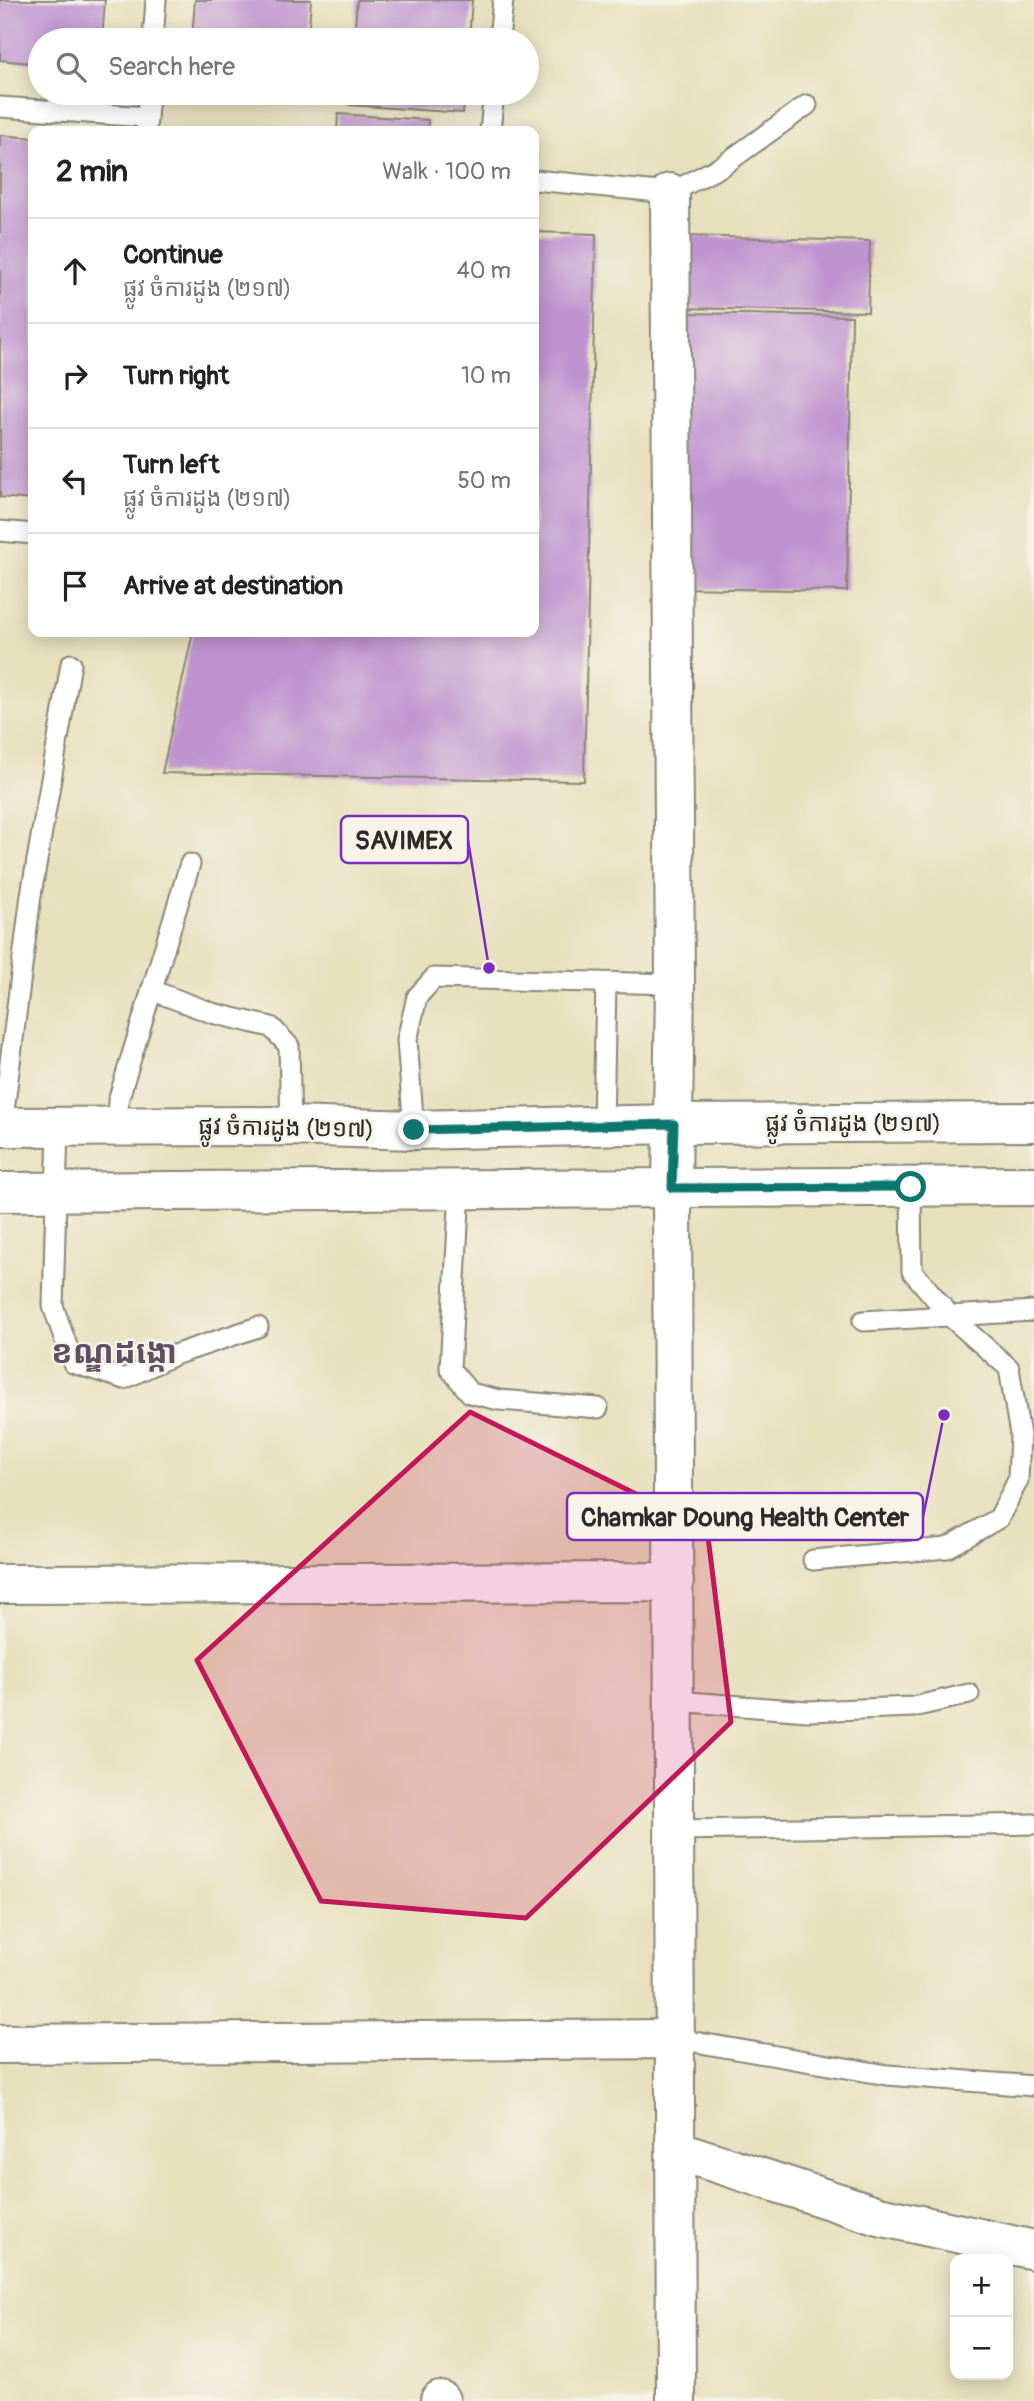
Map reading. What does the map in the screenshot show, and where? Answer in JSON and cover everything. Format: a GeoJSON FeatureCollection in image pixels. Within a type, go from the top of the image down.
{"type":"FeatureCollection","features":[{"type":"Feature","properties":{"kind":"street"},"geometry":{"type":"LineString","coordinates":[[670,193],[675,984],[672,1188],[677,2039],[676,2401]]}},
{"type":"Feature","properties":{"kind":"street","name":"ផ្លូវ ចំការដូង (២១៧)"},"geometry":{"type":"LineString","coordinates":[[1,1127],[291,1126],[414,1130],[674,1124],[1034,1122]]}},
{"type":"Feature","properties":{"kind":"street"},"geometry":{"type":"LineString","coordinates":[[0,1192],[1034,1186]]}},
{"type":"Feature","properties":{"kind":"street"},"geometry":{"type":"LineString","coordinates":[[0,1584],[674,1582]]}},
{"type":"Feature","properties":{"kind":"street"},"geometry":{"type":"LineString","coordinates":[[0,2044],[677,2039]]}},
{"type":"Feature","properties":{"kind":"street"},"geometry":{"type":"LineString","coordinates":[[677,2150],[878,2216],[1034,2250]]}},
{"type":"Feature","properties":{"kind":"lane"},"geometry":{"type":"LineString","coordinates":[[154,28],[156,0]]}},
{"type":"Feature","properties":{"kind":"lane"},"geometry":{"type":"LineString","coordinates":[[500,28],[502,0]]}},
{"type":"Feature","properties":{"kind":"lane"},"geometry":{"type":"LineString","coordinates":[[0,107],[147,124],[148,105]]}},
{"type":"Feature","properties":{"kind":"lane"},"geometry":{"type":"LineString","coordinates":[[491,126],[493,105]]}},
{"type":"Feature","properties":{"kind":"lane"},"geometry":{"type":"LineString","coordinates":[[539,180],[670,193],[722,166],[807,105]]}},
{"type":"Feature","properties":{"kind":"lane"},"geometry":{"type":"LineString","coordinates":[[0,531],[28,534]]}},
{"type":"Feature","properties":{"kind":"lane"},"geometry":{"type":"LineString","coordinates":[[1,1127],[31,895],[71,664]]}},
{"type":"Feature","properties":{"kind":"lane"},"geometry":{"type":"LineString","coordinates":[[117,1127],[118,1101],[190,864]]}},
{"type":"Feature","properties":{"kind":"lane"},"geometry":{"type":"LineString","coordinates":[[414,1130],[407,1040],[416,997],[435,978],[675,984]]}},
{"type":"Feature","properties":{"kind":"lane"},"geometry":{"type":"LineString","coordinates":[[603,1126],[606,983]]}},
{"type":"Feature","properties":{"kind":"lane"},"geometry":{"type":"LineString","coordinates":[[151,990],[212,1013],[271,1027],[289,1046],[291,1126]]}},
{"type":"Feature","properties":{"kind":"lane"},"geometry":{"type":"LineString","coordinates":[[58,1127],[52,1306],[73,1363],[124,1379],[174,1355],[258,1327]]}},
{"type":"Feature","properties":{"kind":"lane"},"geometry":{"type":"LineString","coordinates":[[813,1560],[947,1548],[999,1518],[1018,1480],[1020,1436],[1009,1368],[952,1318],[912,1270],[911,1187]]}},
{"type":"Feature","properties":{"kind":"lane"},"geometry":{"type":"LineString","coordinates":[[460,1189],[450,1369],[470,1393],[499,1399],[598,1408]]}},
{"type":"Feature","properties":{"kind":"lane"},"geometry":{"type":"LineString","coordinates":[[863,1321],[952,1318],[1034,1311]]}},
{"type":"Feature","properties":{"kind":"lane"},"geometry":{"type":"LineString","coordinates":[[675,1701],[808,1711],[913,1707],[969,1694]]}},
{"type":"Feature","properties":{"kind":"lane"},"geometry":{"type":"LineString","coordinates":[[675,1830],[1034,1824]]}},
{"type":"Feature","properties":{"kind":"lane"},"geometry":{"type":"LineString","coordinates":[[677,2039],[887,2075],[1034,2086]]}},
{"type":"Feature","properties":{"kind":"highlighted area"},"geometry":{"type":"Polygon","coordinates":[[[470,1412],[707,1529],[731,1722],[526,1918],[321,1901],[197,1660],[470,1412]]]}},
{"type":"Feature","properties":{"kind":"building"},"geometry":{"type":"Polygon","coordinates":[[[0,0],[105,0],[103,28],[28,28],[28,63],[0,60],[0,0]]]}},
{"type":"Feature","properties":{"kind":"building"},"geometry":{"type":"Polygon","coordinates":[[[195,0],[311,0],[309,28],[193,28],[195,0]]]}},
{"type":"Feature","properties":{"kind":"building"},"geometry":{"type":"Polygon","coordinates":[[[357,0],[472,0],[470,28],[355,28],[357,0]]]}},
{"type":"Feature","properties":{"kind":"building"},"geometry":{"type":"Polygon","coordinates":[[[349,105],[464,105],[463,113],[349,105]]]}},
{"type":"Feature","properties":{"kind":"building"},"geometry":{"type":"Polygon","coordinates":[[[338,114],[428,120],[428,126],[337,126],[338,114]]]}},
{"type":"Feature","properties":{"kind":"building"},"geometry":{"type":"Polygon","coordinates":[[[0,135],[28,138],[28,500],[0,497],[0,135]]]}},
{"type":"Feature","properties":{"kind":"building"},"geometry":{"type":"Polygon","coordinates":[[[539,232],[596,234],[584,781],[162,773],[192,637],[539,637],[539,232]]]}},
{"type":"Feature","properties":{"kind":"building"},"geometry":{"type":"Polygon","coordinates":[[[684,236],[870,241],[868,312],[682,308],[684,236]]]}},
{"type":"Feature","properties":{"kind":"building"},"geometry":{"type":"Polygon","coordinates":[[[683,313],[852,316],[847,591],[677,588],[683,313]]]}},
{"type":"Feature","properties":{"kind":"place","name":"SAVIMEX"},"geometry":{"type":"Point","coordinates":[489,968]}},
{"type":"Feature","properties":{"kind":"place","name":"Chamkar Doung Health Center"},"geometry":{"type":"Point","coordinates":[944,1415]}},
{"type":"Feature","properties":{"kind":"district","name":"ខណ្ឌដង្កោ"},"geometry":{"type":"Point","coordinates":[114,1353]}},
{"type":"Feature","properties":{"kind":"route"},"geometry":{"type":"LineString","coordinates":[[414,1130],[674,1124],[672,1188],[911,1187]]}}]}
